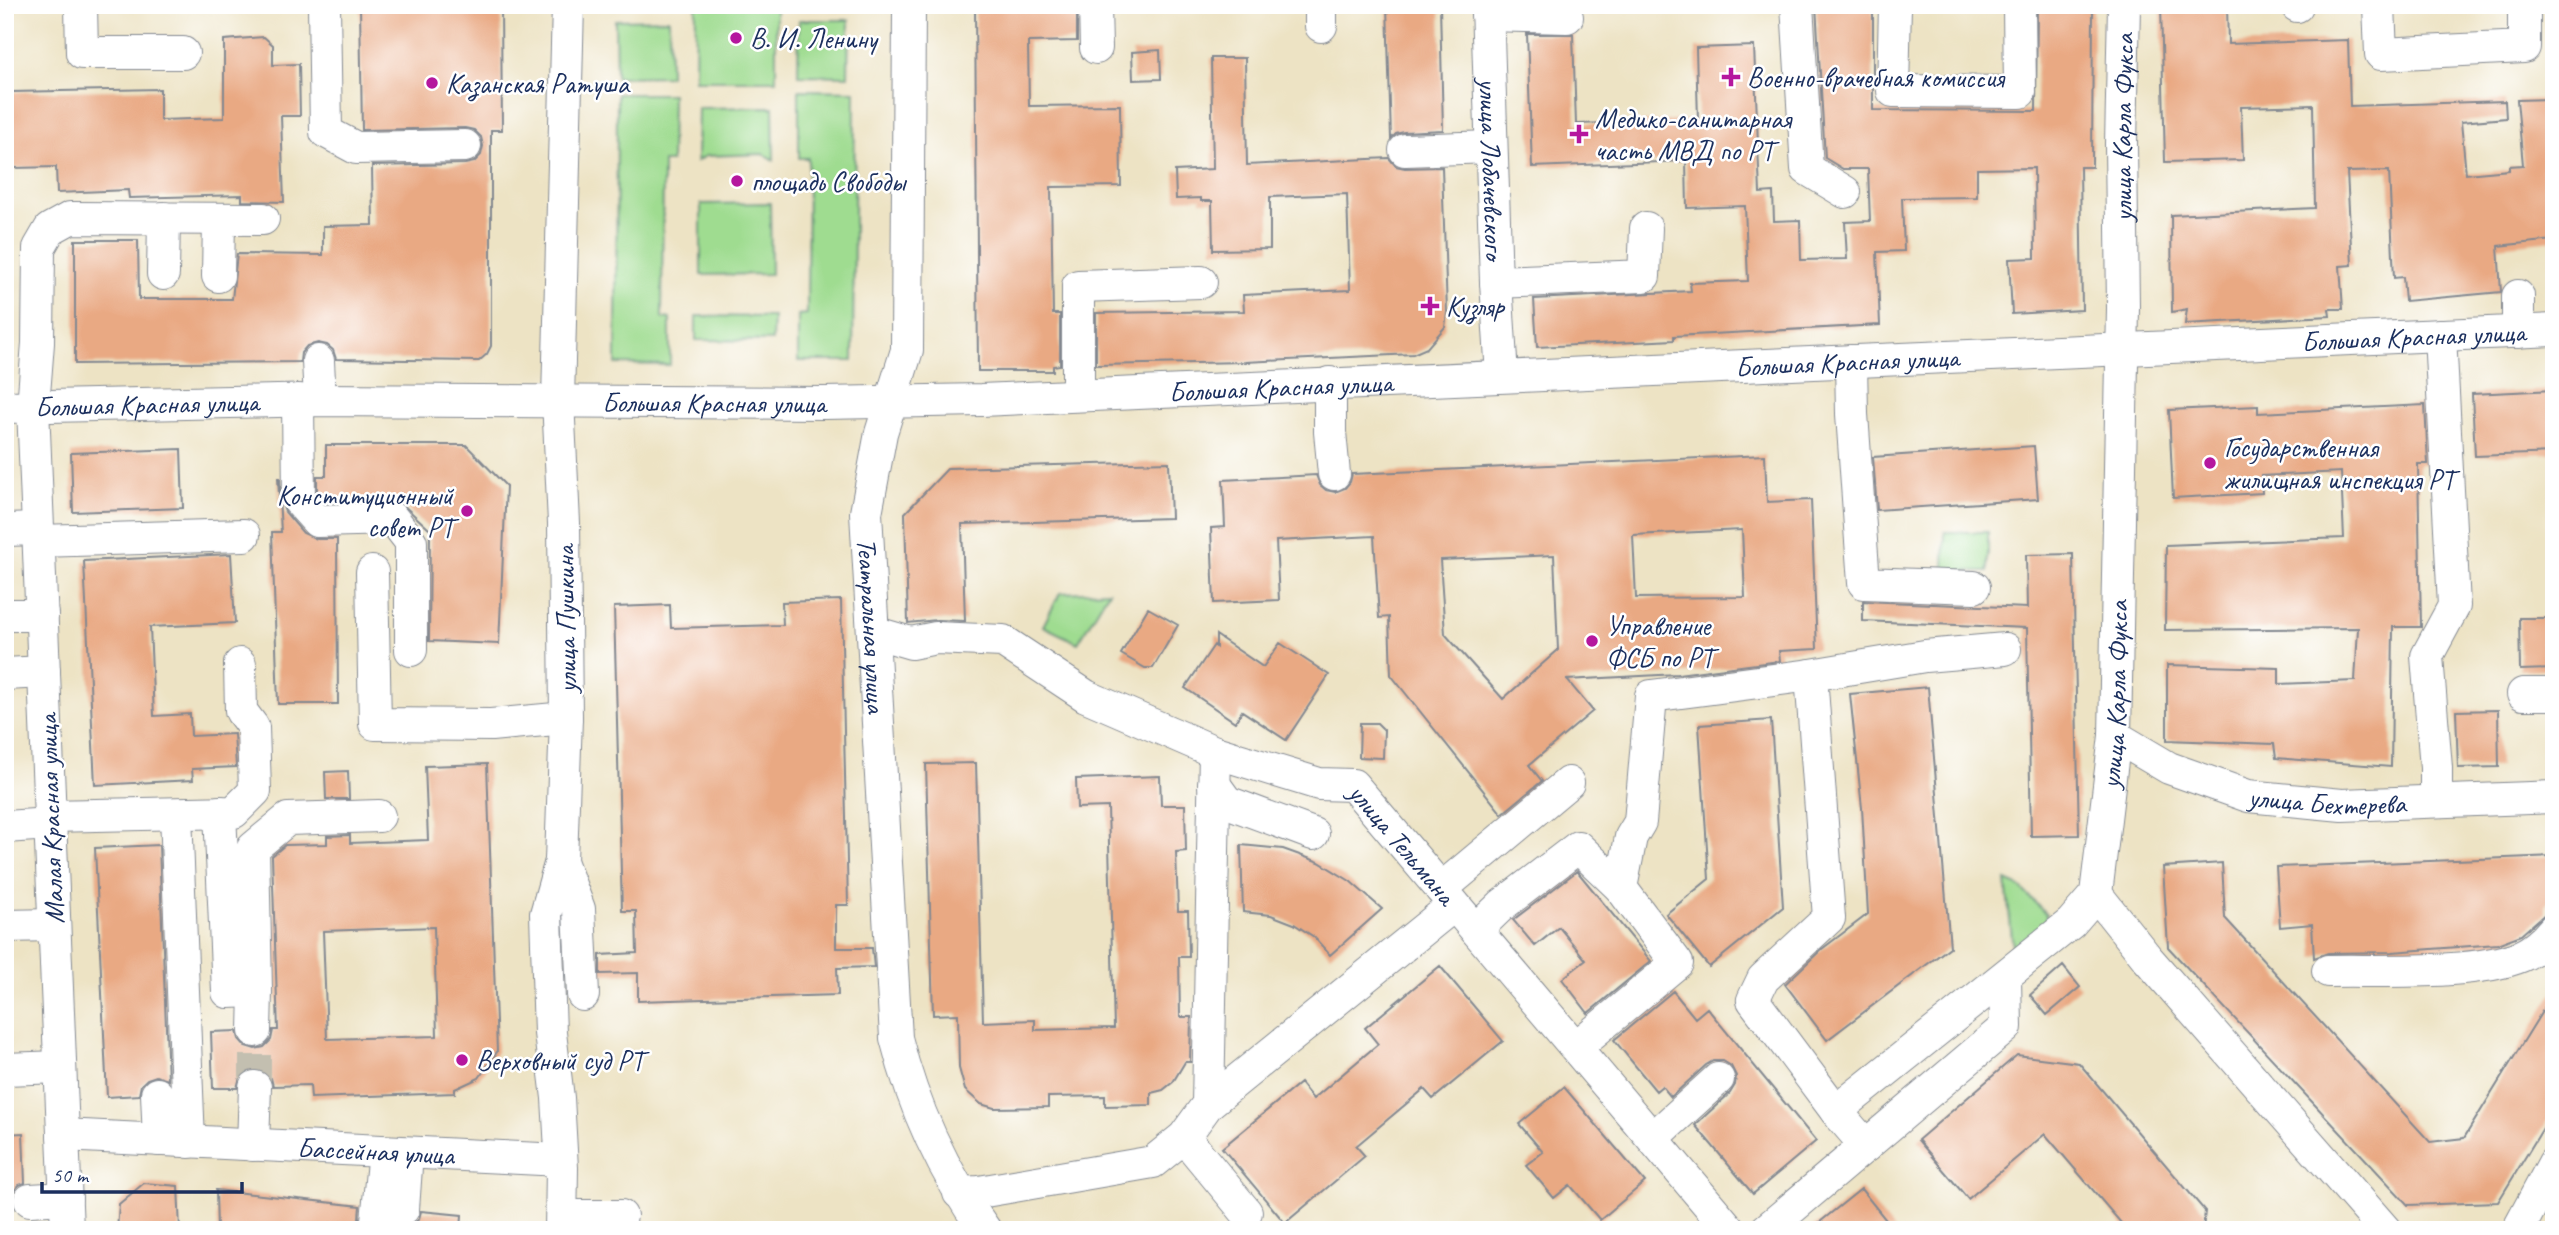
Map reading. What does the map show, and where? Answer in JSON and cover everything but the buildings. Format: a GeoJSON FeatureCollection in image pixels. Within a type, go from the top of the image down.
{"type":"FeatureCollection","features":[{"type":"Feature","properties":{"kind":"street"},"geometry":{"type":"LineString","coordinates":[[81,5],[82,53],[183,53]]}},
{"type":"Feature","properties":{"kind":"street"},"geometry":{"type":"LineString","coordinates":[[324,5],[326,132],[356,148],[465,146]]}},
{"type":"Feature","properties":{"kind":"street","name":"улица Пушкина"},"geometry":{"type":"LineString","coordinates":[[562,1223],[568,1151],[550,1033],[546,914],[561,861],[566,718],[564,523],[558,400],[568,5]]}},
{"type":"Feature","properties":{"kind":"street","name":"Театральная улица"},"geometry":{"type":"LineString","coordinates":[[909,5],[907,349],[880,433],[866,513],[896,1038],[916,1103],[959,1193],[985,1230]]}},
{"type":"Feature","properties":{"kind":"street"},"geometry":{"type":"LineString","coordinates":[[1095,5],[1096,48]]}},
{"type":"Feature","properties":{"kind":"street"},"geometry":{"type":"LineString","coordinates":[[1797,5],[1807,169],[1845,192]]}},
{"type":"Feature","properties":{"kind":"street"},"geometry":{"type":"LineString","coordinates":[[1895,5],[1893,92],[2020,92],[2019,5]]}},
{"type":"Feature","properties":{"kind":"street","name":"улица Карла Фукса"},"geometry":{"type":"LineString","coordinates":[[2096,894],[2115,736],[2122,349],[2121,144],[2124,5]]}},
{"type":"Feature","properties":{"kind":"street"},"geometry":{"type":"LineString","coordinates":[[2379,5],[2381,54],[2524,47],[2524,5]]}},
{"type":"Feature","properties":{"kind":"street"},"geometry":{"type":"LineString","coordinates":[[1487,10],[1567,18]]}},
{"type":"Feature","properties":{"kind":"street","name":"улица Лобачевского"},"geometry":{"type":"LineString","coordinates":[[1487,10],[1496,282],[1503,376]]}},
{"type":"Feature","properties":{"kind":"street"},"geometry":{"type":"LineString","coordinates":[[1405,150],[1491,147]]}},
{"type":"Feature","properties":{"kind":"street","name":"Малая Красная улица"},"geometry":{"type":"LineString","coordinates":[[67,1230],[39,535],[19,407],[38,343],[39,248],[50,229],[70,218],[263,219]]}},
{"type":"Feature","properties":{"kind":"street"},"geometry":{"type":"LineString","coordinates":[[163,274],[164,218]]}},
{"type":"Feature","properties":{"kind":"street"},"geometry":{"type":"LineString","coordinates":[[218,275],[219,219]]}},
{"type":"Feature","properties":{"kind":"street"},"geometry":{"type":"LineString","coordinates":[[1496,282],[1644,276],[1646,228]]}},
{"type":"Feature","properties":{"kind":"street"},"geometry":{"type":"LineString","coordinates":[[1078,395],[1078,286],[1201,282]]}},
{"type":"Feature","properties":{"kind":"street"},"geometry":{"type":"LineString","coordinates":[[2518,296],[2518,332]]}},
{"type":"Feature","properties":{"kind":"street","name":"Большая Красная улица"},"geometry":{"type":"LineString","coordinates":[[19,407],[309,400],[891,402],[2554,330]]}},
{"type":"Feature","properties":{"kind":"street"},"geometry":{"type":"LineString","coordinates":[[2436,801],[2427,656],[2454,606],[2440,335]]}},
{"type":"Feature","properties":{"kind":"street"},"geometry":{"type":"LineString","coordinates":[[318,360],[309,400],[299,501],[317,521],[393,519],[411,542],[411,650]]}},
{"type":"Feature","properties":{"kind":"street"},"geometry":{"type":"LineString","coordinates":[[1851,360],[1852,414],[1864,583],[1974,587]]}},
{"type":"Feature","properties":{"kind":"street"},"geometry":{"type":"LineString","coordinates":[[1330,383],[1330,432],[1334,474]]}},
{"type":"Feature","properties":{"kind":"street"},"geometry":{"type":"LineString","coordinates":[[5,530],[39,535],[244,535]]}},
{"type":"Feature","properties":{"kind":"street"},"geometry":{"type":"LineString","coordinates":[[372,572],[375,724],[491,725],[566,718]]}},
{"type":"Feature","properties":{"kind":"street"},"geometry":{"type":"LineString","coordinates":[[5,615],[42,615]]}},
{"type":"Feature","properties":{"kind":"street","name":"улица Тельмана"},"geometry":{"type":"LineString","coordinates":[[873,632],[911,643],[936,638],[1003,641],[1086,696],[1215,752],[1321,771],[1353,785],[1730,1230]]}},
{"type":"Feature","properties":{"kind":"street"},"geometry":{"type":"LineString","coordinates":[[1621,888],[1631,837],[1640,822],[1651,696],[1811,675],[1925,656],[2005,649]]}},
{"type":"Feature","properties":{"kind":"street"},"geometry":{"type":"LineString","coordinates":[[11,833],[50,826],[176,814],[234,812],[255,791],[253,727],[242,711],[240,664]]}},
{"type":"Feature","properties":{"kind":"street"},"geometry":{"type":"LineString","coordinates":[[5,674],[44,672]]}},
{"type":"Feature","properties":{"kind":"street"},"geometry":{"type":"LineString","coordinates":[[1811,675],[1829,918],[1763,979],[1753,1000],[1836,1111],[1866,1146]]}},
{"type":"Feature","properties":{"kind":"street","name":"улица Бехтерева"},"geometry":{"type":"LineString","coordinates":[[2115,736],[2169,768],[2248,796],[2342,805],[2553,797]]}},
{"type":"Feature","properties":{"kind":"street"},"geometry":{"type":"LineString","coordinates":[[1208,1104],[1215,752]]}},
{"type":"Feature","properties":{"kind":"street"},"geometry":{"type":"LineString","coordinates":[[1214,783],[1227,802],[1314,834]]}},
{"type":"Feature","properties":{"kind":"street"},"geometry":{"type":"LineString","coordinates":[[959,1193],[979,1192],[1153,1162],[1184,1136],[1208,1104],[1448,897],[1568,783]]}},
{"type":"Feature","properties":{"kind":"street"},"geometry":{"type":"LineString","coordinates":[[2553,797],[2554,809]]}},
{"type":"Feature","properties":{"kind":"street"},"geometry":{"type":"LineString","coordinates":[[220,813],[228,992],[256,991]]}},
{"type":"Feature","properties":{"kind":"street"},"geometry":{"type":"LineString","coordinates":[[174,1141],[176,814]]}},
{"type":"Feature","properties":{"kind":"street"},"geometry":{"type":"LineString","coordinates":[[256,1031],[253,848],[288,819],[379,816]]}},
{"type":"Feature","properties":{"kind":"street"},"geometry":{"type":"LineString","coordinates":[[1476,930],[1502,905],[1578,847],[1621,888],[1677,963],[1576,1047]]}},
{"type":"Feature","properties":{"kind":"street"},"geometry":{"type":"LineString","coordinates":[[561,861],[579,909],[583,995]]}},
{"type":"Feature","properties":{"kind":"street"},"geometry":{"type":"LineString","coordinates":[[1836,1111],[2071,923],[2096,894],[2147,958],[2385,1230]]}},
{"type":"Feature","properties":{"kind":"street"},"geometry":{"type":"LineString","coordinates":[[5,926],[54,925]]}},
{"type":"Feature","properties":{"kind":"street"},"geometry":{"type":"LineString","coordinates":[[2328,971],[2485,964],[2520,956],[2542,944],[2554,929]]}},
{"type":"Feature","properties":{"kind":"street"},"geometry":{"type":"LineString","coordinates":[[1766,1230],[2006,1027],[2005,977]]}},
{"type":"Feature","properties":{"kind":"street"},"geometry":{"type":"LineString","coordinates":[[5,1052],[60,1059]]}},
{"type":"Feature","properties":{"kind":"street"},"geometry":{"type":"LineString","coordinates":[[5,1069],[60,1059]]}},
{"type":"Feature","properties":{"kind":"street"},"geometry":{"type":"LineString","coordinates":[[1653,1138],[1718,1079]]}},
{"type":"Feature","properties":{"kind":"street"},"geometry":{"type":"LineString","coordinates":[[253,1145],[255,1087]]}},
{"type":"Feature","properties":{"kind":"street"},"geometry":{"type":"LineString","coordinates":[[157,1094],[174,1141]]}},
{"type":"Feature","properties":{"kind":"street","name":"Бассейная улица"},"geometry":{"type":"LineString","coordinates":[[63,1135],[396,1152],[568,1151]]}},
{"type":"Feature","properties":{"kind":"street"},"geometry":{"type":"LineString","coordinates":[[1184,1136],[1247,1212]]}},
{"type":"Feature","properties":{"kind":"street"},"geometry":{"type":"LineString","coordinates":[[396,1152],[403,1209]]}},
{"type":"Feature","properties":{"kind":"street"},"geometry":{"type":"LineString","coordinates":[[376,1230],[396,1152]]}},
{"type":"Feature","properties":{"kind":"street"},"geometry":{"type":"LineString","coordinates":[[2518,1230],[2554,1163]]}},
{"type":"Feature","properties":{"kind":"street"},"geometry":{"type":"LineString","coordinates":[[30,1200],[66,1198]]}},
{"type":"Feature","properties":{"kind":"street"},"geometry":{"type":"LineString","coordinates":[[562,1223],[621,1216]]}},
{"type":"Feature","properties":{"kind":"green space"},"geometry":{"type":"Polygon","coordinates":[[[696,6],[776,6],[776,80],[695,80],[696,6]]]}},
{"type":"Feature","properties":{"kind":"green space"},"geometry":{"type":"Polygon","coordinates":[[[669,19],[670,76],[616,77],[615,20],[669,19]]]}},
{"type":"Feature","properties":{"kind":"green space"},"geometry":{"type":"Polygon","coordinates":[[[799,20],[849,20],[848,76],[798,75],[799,20]]]}},
{"type":"Feature","properties":{"kind":"green space"},"geometry":{"type":"Polygon","coordinates":[[[799,90],[855,91],[853,361],[798,361],[798,315],[807,314],[808,158],[799,158],[799,90]]]}},
{"type":"Feature","properties":{"kind":"green space"},"geometry":{"type":"Polygon","coordinates":[[[617,94],[672,94],[671,162],[663,162],[662,318],[670,319],[670,365],[616,364],[617,94]]]}},
{"type":"Feature","properties":{"kind":"green space"},"geometry":{"type":"Polygon","coordinates":[[[773,107],[774,160],[763,154],[706,156],[697,161],[698,108],[773,107]]]}},
{"type":"Feature","properties":{"kind":"green space"},"geometry":{"type":"Polygon","coordinates":[[[770,203],[771,274],[701,275],[701,204],[770,203]]]}},
{"type":"Feature","properties":{"kind":"green space"},"geometry":{"type":"Polygon","coordinates":[[[696,316],[773,317],[772,341],[696,340],[696,316]]]}},
{"type":"Feature","properties":{"kind":"green space"},"geometry":{"type":"Polygon","coordinates":[[[1945,532],[1988,532],[1988,571],[1944,571],[1945,532]]]}},
{"type":"Feature","properties":{"kind":"green space"},"geometry":{"type":"Polygon","coordinates":[[[1109,591],[1078,643],[1043,626],[1060,593],[1109,591]]]}},
{"type":"Feature","properties":{"kind":"green space"},"geometry":{"type":"Polygon","coordinates":[[[2006,881],[2020,887],[2046,914],[2046,925],[2014,958],[2006,881]]]}},
{"type":"Feature","properties":{"kind":"tunnel"},"geometry":{"type":"LineString","coordinates":[[255,1031],[255,1087]]}},
{"type":"Feature","properties":{"kind":"place","name":"В. И. Ленину"},"geometry":{"type":"Point","coordinates":[736,38]}},
{"type":"Feature","properties":{"kind":"place","name":"Военно-врачебная комиссия"},"geometry":{"type":"Point","coordinates":[1731,77]}},
{"type":"Feature","properties":{"kind":"place","name":"Казанская Ратуша"},"geometry":{"type":"Point","coordinates":[432,83]}},
{"type":"Feature","properties":{"kind":"place","name":"Медико-санитарная часть МВД по РТ"},"geometry":{"type":"Point","coordinates":[1579,134]}},
{"type":"Feature","properties":{"kind":"place","name":"площадь Свободы"},"geometry":{"type":"Point","coordinates":[737,181]}},
{"type":"Feature","properties":{"kind":"place","name":"Кузляр"},"geometry":{"type":"Point","coordinates":[1430,306]}},
{"type":"Feature","properties":{"kind":"place","name":"Государственная жилищная инспекция РТ"},"geometry":{"type":"Point","coordinates":[2210,463]}},
{"type":"Feature","properties":{"kind":"place","name":"Конституционный совет РТ"},"geometry":{"type":"Point","coordinates":[467,511]}},
{"type":"Feature","properties":{"kind":"place","name":"Управление ФСБ по РТ"},"geometry":{"type":"Point","coordinates":[1592,641]}},
{"type":"Feature","properties":{"kind":"place","name":"Верховный суд РТ"},"geometry":{"type":"Point","coordinates":[462,1060]}}]}
